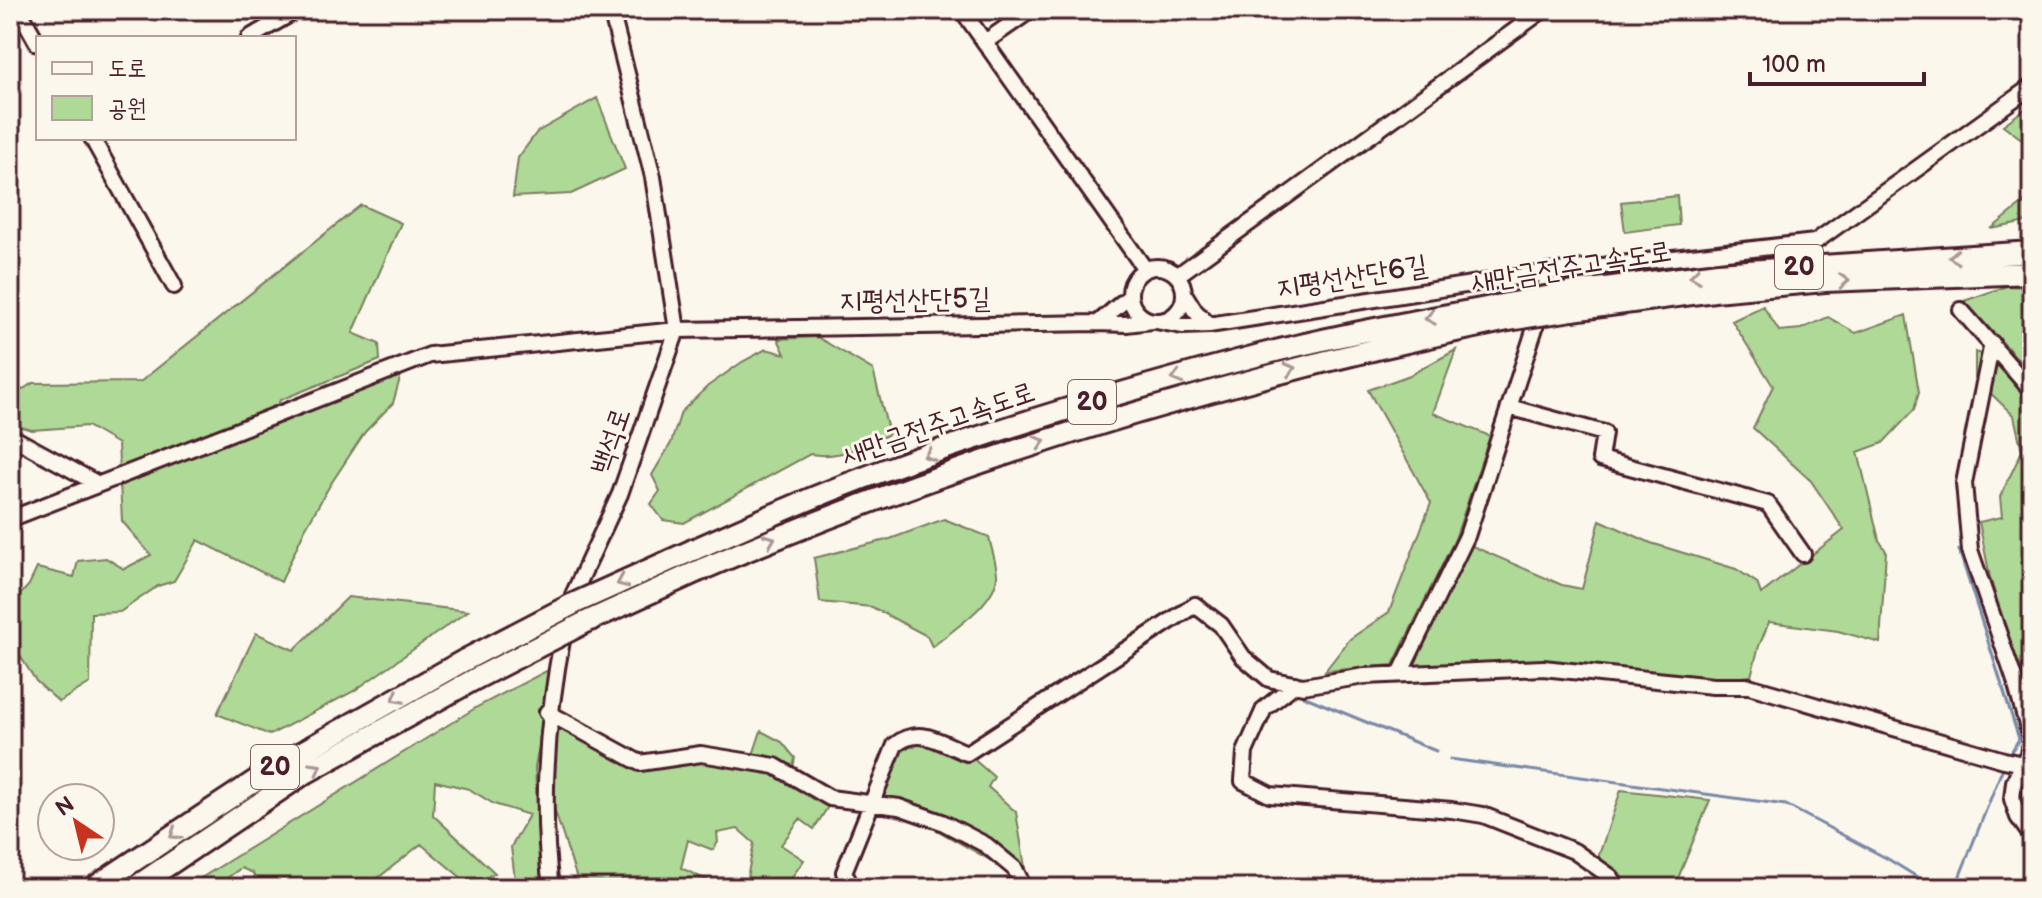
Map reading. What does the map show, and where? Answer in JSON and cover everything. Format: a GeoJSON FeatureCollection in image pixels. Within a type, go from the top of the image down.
{"type":"FeatureCollection","features":[{"type":"Feature","properties":{"kind":"highway","name":"새만금전주고속도로"},"geometry":{"type":"LineString","coordinates":[[93,888],[281,764],[465,660],[573,604],[829,492],[1061,411],[1242,359],[1386,326],[1508,312],[1718,273],[2032,252]]}},
{"type":"Feature","properties":{"kind":"highway","name":"새만금전주고속도로"},"geometry":{"type":"LineString","coordinates":[[1570,302],[1825,281],[2032,273]]}},
{"type":"Feature","properties":{"kind":"highway","name":"새만금전주고속도로"},"geometry":{"type":"LineString","coordinates":[[134,888],[302,775],[475,679],[586,622],[698,571],[879,497],[987,458],[1274,373],[1508,312]]}},
{"type":"Feature","properties":{"kind":"street"},"geometry":{"type":"LineString","coordinates":[[19,10],[36,40]]}},
{"type":"Feature","properties":{"kind":"street"},"geometry":{"type":"LineString","coordinates":[[252,36],[297,10]]}},
{"type":"Feature","properties":{"kind":"street","name":"백석로"},"geometry":{"type":"LineString","coordinates":[[551,888],[546,833],[547,735],[557,665],[573,595],[620,494],[677,330],[653,177],[611,10]]}},
{"type":"Feature","properties":{"kind":"street"},"geometry":{"type":"LineString","coordinates":[[962,10],[1145,269]]}},
{"type":"Feature","properties":{"kind":"street"},"geometry":{"type":"LineString","coordinates":[[985,42],[1031,10]]}},
{"type":"Feature","properties":{"kind":"street"},"geometry":{"type":"LineString","coordinates":[[1178,275],[1543,10]]}},
{"type":"Feature","properties":{"kind":"street","name":"지평선산단6길"},"geometry":{"type":"LineString","coordinates":[[1154,321],[1182,326],[1209,325],[1549,272],[1815,242],[2032,86]]}},
{"type":"Feature","properties":{"kind":"street"},"geometry":{"type":"LineString","coordinates":[[93,140],[174,286]]}},
{"type":"Feature","properties":{"kind":"street"},"geometry":{"type":"LineString","coordinates":[[1098,323],[1130,296],[1135,278],[1145,269],[1159,266],[1178,275],[1185,295],[1209,325]]}},
{"type":"Feature","properties":{"kind":"street"},"geometry":{"type":"LineString","coordinates":[[1400,674],[1467,536],[1535,328],[1549,272]]}},
{"type":"Feature","properties":{"kind":"street"},"geometry":{"type":"LineString","coordinates":[[1130,296],[1140,315],[1154,321],[1176,314],[1185,295]]}},
{"type":"Feature","properties":{"kind":"street"},"geometry":{"type":"LineString","coordinates":[[1961,310],[2032,391]]}},
{"type":"Feature","properties":{"kind":"street","name":"지평선산단5길"},"geometry":{"type":"LineString","coordinates":[[10,519],[430,355],[677,330],[1126,324],[1154,321]]}},
{"type":"Feature","properties":{"kind":"street"},"geometry":{"type":"LineString","coordinates":[[1992,343],[1964,483],[1970,550],[2014,678],[2031,739],[2027,762],[2014,782],[2012,799],[2018,817],[2032,837]]}},
{"type":"Feature","properties":{"kind":"street"},"geometry":{"type":"LineString","coordinates":[[1509,407],[1604,433],[1600,459],[1768,504],[1803,554]]}},
{"type":"Feature","properties":{"kind":"street"},"geometry":{"type":"LineString","coordinates":[[10,436],[98,484]]}},
{"type":"Feature","properties":{"kind":"street"},"geometry":{"type":"LineString","coordinates":[[852,888],[844,872],[895,745],[904,737],[917,734],[967,753],[1195,605],[1221,625],[1243,657],[1269,679],[1303,686],[1365,676],[1543,668],[1713,686],[1749,686],[1912,734],[2027,762]]}},
{"type":"Feature","properties":{"kind":"street"},"geometry":{"type":"LineString","coordinates":[[1295,684],[1264,709],[1245,752],[1243,781],[1270,795],[1438,808],[1483,815],[1574,851],[1611,877],[1618,888]]}},
{"type":"Feature","properties":{"kind":"street"},"geometry":{"type":"LineString","coordinates":[[549,712],[640,763],[701,754],[775,766],[830,798],[899,807],[942,822],[986,845],[1015,869],[1024,888]]}},
{"type":"Feature","properties":{"kind":"green space"},"geometry":{"type":"Polygon","coordinates":[[[597,98],[625,169],[571,194],[513,197],[518,158],[537,132],[597,98]]]}},
{"type":"Feature","properties":{"kind":"green space"},"geometry":{"type":"Polygon","coordinates":[[[2032,104],[2032,143],[2028,144],[2003,125],[2032,104]]]}},
{"type":"Feature","properties":{"kind":"green space"},"geometry":{"type":"Polygon","coordinates":[[[1677,196],[1679,225],[1625,232],[1621,202],[1677,196]]]}},
{"type":"Feature","properties":{"kind":"green space"},"geometry":{"type":"Polygon","coordinates":[[[2032,196],[2032,221],[1991,229],[2032,196]]]}},
{"type":"Feature","properties":{"kind":"green space"},"geometry":{"type":"Polygon","coordinates":[[[361,205],[401,223],[353,333],[379,344],[380,360],[280,400],[265,429],[401,375],[393,403],[365,432],[330,485],[304,531],[281,582],[198,540],[174,581],[158,586],[120,612],[91,613],[90,683],[59,702],[36,681],[10,640],[10,606],[29,585],[37,568],[74,577],[78,561],[106,558],[124,569],[151,555],[122,521],[118,444],[87,426],[32,430],[10,424],[10,397],[33,383],[140,382],[361,205]]]}},
{"type":"Feature","properties":{"kind":"green space"},"geometry":{"type":"Polygon","coordinates":[[[2007,286],[2032,287],[2032,374],[1964,301],[2007,286]]]}},
{"type":"Feature","properties":{"kind":"green space"},"geometry":{"type":"Polygon","coordinates":[[[1763,306],[1779,331],[1801,329],[1828,317],[1856,333],[1906,315],[1919,392],[1914,410],[1883,443],[1858,452],[1879,540],[1886,551],[1880,643],[1838,631],[1769,622],[1751,676],[1723,679],[1577,665],[1412,667],[1470,545],[1562,585],[1582,589],[1600,520],[1651,543],[1736,569],[1757,583],[1761,594],[1844,530],[1811,481],[1753,428],[1773,386],[1732,321],[1763,306]]]}},
{"type":"Feature","properties":{"kind":"green space"},"geometry":{"type":"Polygon","coordinates":[[[817,337],[873,370],[889,434],[841,453],[810,454],[684,523],[663,520],[651,504],[660,491],[652,475],[671,443],[681,412],[708,386],[742,362],[766,349],[785,354],[778,339],[817,337]]]}},
{"type":"Feature","properties":{"kind":"green space"},"geometry":{"type":"Polygon","coordinates":[[[1456,350],[1433,413],[1490,436],[1455,539],[1393,665],[1325,671],[1350,639],[1389,612],[1431,503],[1368,390],[1410,375],[1456,350]]]}},
{"type":"Feature","properties":{"kind":"green space"},"geometry":{"type":"Polygon","coordinates":[[[1975,352],[1995,359],[2032,408],[2032,682],[2023,688],[1990,577],[1979,522],[2002,517],[2000,497],[2022,451],[2014,416],[1975,378],[1975,352]]]}},
{"type":"Feature","properties":{"kind":"green space"},"geometry":{"type":"Polygon","coordinates":[[[944,519],[989,537],[997,574],[995,585],[982,605],[932,647],[927,636],[872,607],[820,602],[814,558],[890,539],[944,519]]]}},
{"type":"Feature","properties":{"kind":"green space"},"geometry":{"type":"Polygon","coordinates":[[[348,597],[468,611],[354,691],[270,735],[217,714],[256,633],[294,650],[348,597]]]}},
{"type":"Feature","properties":{"kind":"green space"},"geometry":{"type":"Polygon","coordinates":[[[554,667],[535,767],[541,888],[516,888],[511,847],[529,815],[494,804],[469,789],[435,781],[433,815],[495,873],[470,885],[421,844],[373,882],[378,888],[258,888],[253,873],[241,868],[213,888],[185,888],[477,707],[554,667]]]}},
{"type":"Feature","properties":{"kind":"green space"},"geometry":{"type":"Polygon","coordinates":[[[555,724],[639,767],[713,749],[753,755],[761,731],[782,742],[795,758],[791,778],[829,805],[814,829],[800,819],[781,845],[804,860],[789,881],[745,888],[754,843],[738,829],[717,833],[718,842],[713,850],[688,840],[681,868],[709,881],[713,888],[580,888],[551,799],[555,724]]]}},
{"type":"Feature","properties":{"kind":"green space"},"geometry":{"type":"Polygon","coordinates":[[[910,731],[946,735],[994,777],[988,787],[1016,812],[1025,867],[1006,869],[880,798],[910,731]]]}},
{"type":"Feature","properties":{"kind":"green space"},"geometry":{"type":"Polygon","coordinates":[[[1621,790],[1710,800],[1674,888],[1627,888],[1598,858],[1621,790]]]}},
{"type":"Feature","properties":{"kind":"waterway"},"geometry":{"type":"LineString","coordinates":[[1959,550],[2019,739],[2010,754]]}},
{"type":"Feature","properties":{"kind":"waterway"},"geometry":{"type":"LineString","coordinates":[[1303,696],[1436,751]]}},
{"type":"Feature","properties":{"kind":"waterway"},"geometry":{"type":"LineString","coordinates":[[1450,759],[1786,805],[1888,859],[1935,888]]}},
{"type":"Feature","properties":{"kind":"waterway"},"geometry":{"type":"LineString","coordinates":[[1955,888],[2002,770]]}}]}
